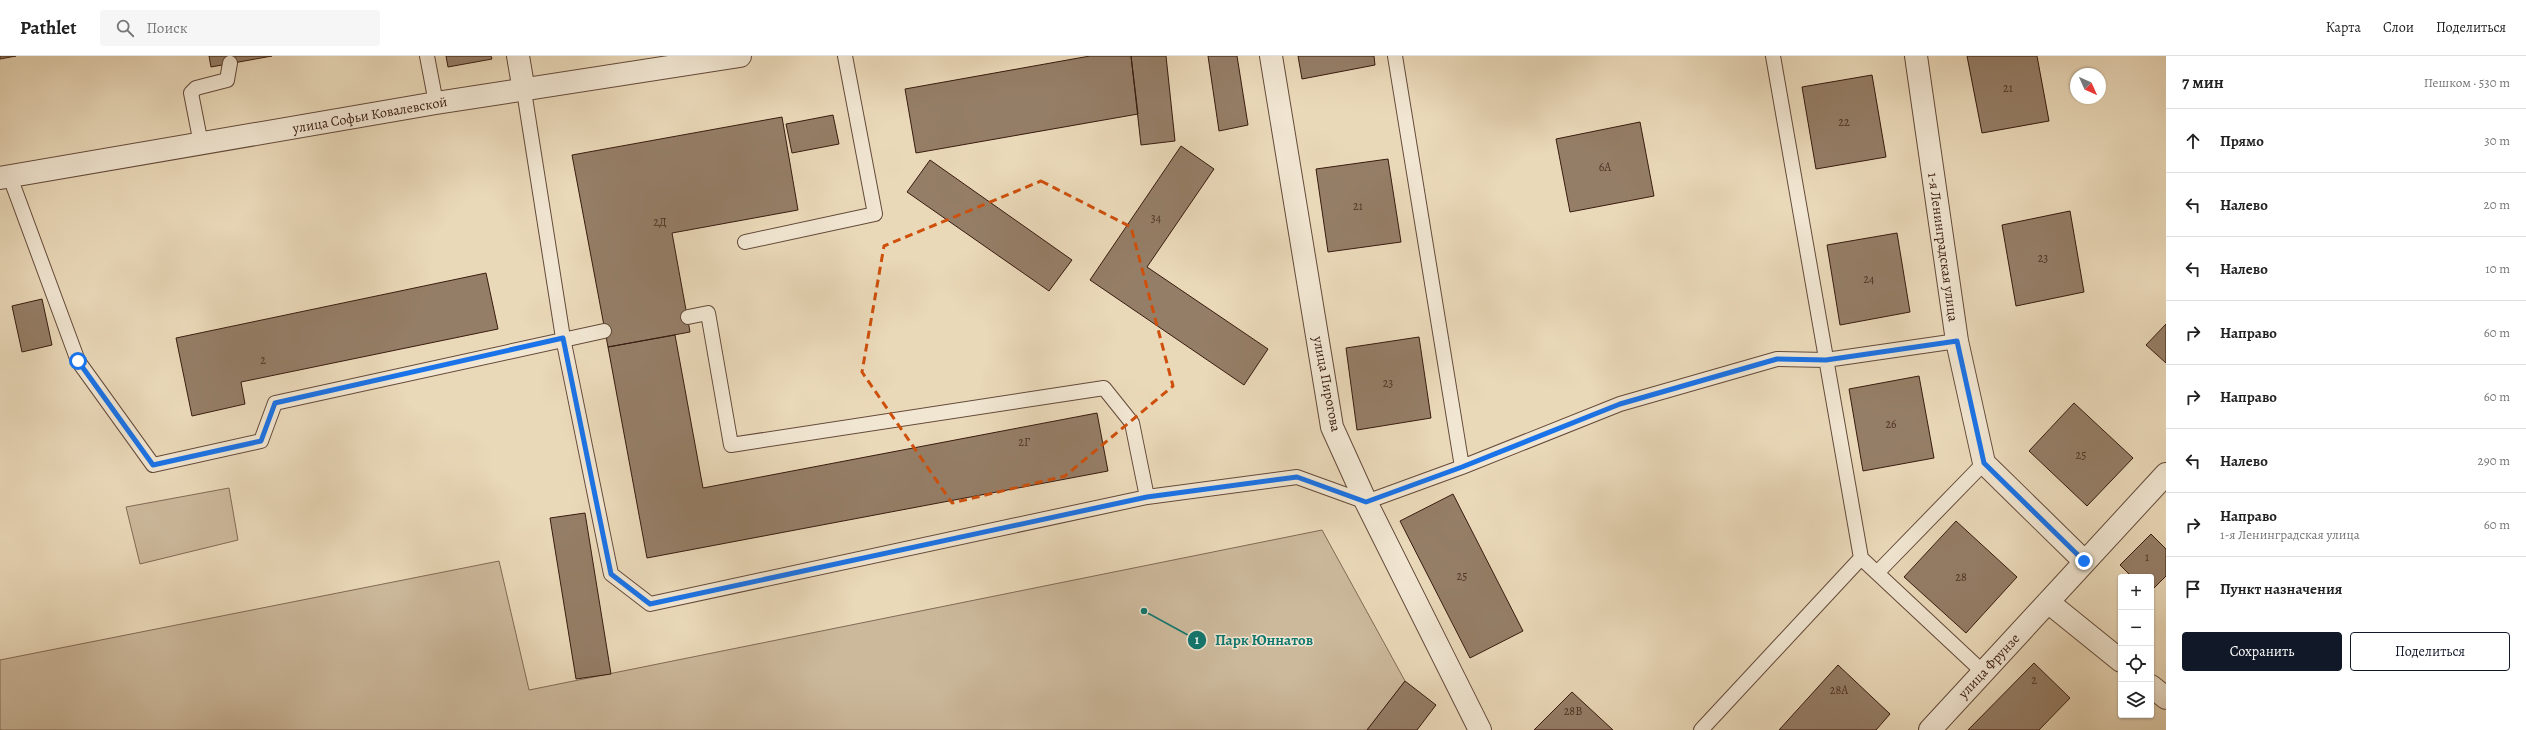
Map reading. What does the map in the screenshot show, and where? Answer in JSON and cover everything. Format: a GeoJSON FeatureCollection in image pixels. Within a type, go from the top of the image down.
{"type":"FeatureCollection","features":[{"type":"Feature","properties":{"kind":"street"},"geometry":{"type":"LineString","coordinates":[[518,56],[524,91]]}},
{"type":"Feature","properties":{"kind":"street","name":"улица Софьи Ковалевской"},"geometry":{"type":"LineString","coordinates":[[5,178],[436,103],[524,91],[740,56]]}},
{"type":"Feature","properties":{"kind":"street","name":"улица Пирогова"},"geometry":{"type":"LineString","coordinates":[[1271,56],[1332,427],[1366,502],[1480,730]]}},
{"type":"Feature","properties":{"kind":"street","name":"1-я Ленинградская улица"},"geometry":{"type":"LineString","coordinates":[[1916,56],[1957,341],[1984,463]]}},
{"type":"Feature","properties":{"kind":"street"},"geometry":{"type":"LineString","coordinates":[[1984,463],[2084,561]]}},
{"type":"Feature","properties":{"kind":"street","name":"улица Фрунзе"},"geometry":{"type":"LineString","coordinates":[[1930,730],[1984,673],[2084,561],[2166,474]]}},
{"type":"Feature","properties":{"kind":"street"},"geometry":{"type":"LineString","coordinates":[[2048,602],[2118,659]]}},
{"type":"Feature","properties":{"kind":"street"},"geometry":{"type":"LineString","coordinates":[[2154,688],[2166,698]]}},
{"type":"Feature","properties":{"kind":"lane"},"geometry":{"type":"LineString","coordinates":[[427,56],[436,103]]}},
{"type":"Feature","properties":{"kind":"lane"},"geometry":{"type":"LineString","coordinates":[[745,242],[875,214],[845,56]]}},
{"type":"Feature","properties":{"kind":"lane"},"geometry":{"type":"LineString","coordinates":[[1395,56],[1462,467]]}},
{"type":"Feature","properties":{"kind":"lane"},"geometry":{"type":"LineString","coordinates":[[1773,56],[1861,558],[1984,673]]}},
{"type":"Feature","properties":{"kind":"lane"},"geometry":{"type":"LineString","coordinates":[[201,144],[191,93],[196,88],[227,80],[230,63]]}},
{"type":"Feature","properties":{"kind":"lane"},"geometry":{"type":"LineString","coordinates":[[524,91],[563,338],[611,574],[650,604],[1147,497],[1297,477],[1366,502],[1462,467],[1620,404],[1777,359],[1826,360],[1957,341]]}},
{"type":"Feature","properties":{"kind":"lane"},"geometry":{"type":"LineString","coordinates":[[5,178],[78,361],[153,465],[261,441],[275,403],[604,330]]}},
{"type":"Feature","properties":{"kind":"lane"},"geometry":{"type":"LineString","coordinates":[[688,317],[708,313],[731,445],[1104,388],[1132,423],[1147,497]]}},
{"type":"Feature","properties":{"kind":"lane"},"geometry":{"type":"LineString","coordinates":[[1877,573],[1984,463]]}},
{"type":"Feature","properties":{"kind":"lane"},"geometry":{"type":"LineString","coordinates":[[1701,730],[1861,558]]}},
{"type":"Feature","properties":{"kind":"highlighted area"},"geometry":{"type":"Polygon","coordinates":[[[1041,181],[1131,227],[1173,386],[1065,476],[952,503],[862,372],[884,246],[1041,181]]]}},
{"type":"Feature","properties":{"kind":"shaded area"},"geometry":{"type":"Polygon","coordinates":[[[229,488],[238,540],[140,564],[126,507],[229,488]]]}},
{"type":"Feature","properties":{"kind":"shaded area"},"geometry":{"type":"Polygon","coordinates":[[[1322,530],[1405,681],[1367,730],[0,730],[0,660],[499,561],[529,690],[1322,530]]]}},
{"type":"Feature","properties":{"kind":"building"},"geometry":{"type":"Polygon","coordinates":[[[0,56],[16,56],[0,59],[0,56]]]}},
{"type":"Feature","properties":{"kind":"building"},"geometry":{"type":"Polygon","coordinates":[[[209,56],[272,56],[211,67],[209,56]]]}},
{"type":"Feature","properties":{"kind":"building"},"geometry":{"type":"Polygon","coordinates":[[[446,56],[491,56],[492,59],[448,67],[446,56]]]}},
{"type":"Feature","properties":{"kind":"building"},"geometry":{"type":"Polygon","coordinates":[[[1090,56],[1131,56],[1138,114],[916,153],[905,89],[1090,56]]]}},
{"type":"Feature","properties":{"kind":"building"},"geometry":{"type":"Polygon","coordinates":[[[1131,56],[1166,56],[1175,141],[1141,145],[1131,56]]]}},
{"type":"Feature","properties":{"kind":"building"},"geometry":{"type":"Polygon","coordinates":[[[1208,56],[1237,56],[1248,125],[1219,131],[1208,56]]]}},
{"type":"Feature","properties":{"kind":"building"},"geometry":{"type":"Polygon","coordinates":[[[1298,56],[1374,56],[1375,65],[1302,79],[1298,56]]]}},
{"type":"Feature","properties":{"kind":"building"},"geometry":{"type":"Polygon","coordinates":[[[1967,56],[2037,56],[2049,121],[1982,133],[1967,56]]]}},
{"type":"Feature","properties":{"kind":"building"},"geometry":{"type":"Polygon","coordinates":[[[1872,75],[1886,157],[1816,169],[1802,87],[1872,75]]]}},
{"type":"Feature","properties":{"kind":"building"},"geometry":{"type":"Polygon","coordinates":[[[833,115],[839,144],[792,153],[786,124],[833,115]]]}},
{"type":"Feature","properties":{"kind":"building"},"geometry":{"type":"Polygon","coordinates":[[[782,117],[798,210],[672,233],[690,332],[608,347],[572,155],[782,117]]]}},
{"type":"Feature","properties":{"kind":"building"},"geometry":{"type":"Polygon","coordinates":[[[1640,122],[1654,196],[1570,212],[1556,139],[1640,122]]]}},
{"type":"Feature","properties":{"kind":"building"},"geometry":{"type":"Polygon","coordinates":[[[1181,146],[1214,169],[1147,267],[1268,349],[1244,385],[1090,280],[1181,146]]]}},
{"type":"Feature","properties":{"kind":"building"},"geometry":{"type":"Polygon","coordinates":[[[1388,159],[1401,242],[1328,252],[1316,169],[1388,159]]]}},
{"type":"Feature","properties":{"kind":"building"},"geometry":{"type":"Polygon","coordinates":[[[930,160],[1072,260],[1049,291],[907,192],[930,160]]]}},
{"type":"Feature","properties":{"kind":"building"},"geometry":{"type":"Polygon","coordinates":[[[2070,211],[2084,292],[2016,306],[2002,225],[2070,211]]]}},
{"type":"Feature","properties":{"kind":"building"},"geometry":{"type":"Polygon","coordinates":[[[1897,233],[1910,312],[1840,325],[1827,245],[1897,233]]]}},
{"type":"Feature","properties":{"kind":"building"},"geometry":{"type":"Polygon","coordinates":[[[486,273],[498,329],[241,382],[245,404],[192,416],[176,338],[486,273]]]}},
{"type":"Feature","properties":{"kind":"building"},"geometry":{"type":"Polygon","coordinates":[[[42,299],[52,345],[22,352],[12,306],[42,299]]]}},
{"type":"Feature","properties":{"kind":"building"},"geometry":{"type":"Polygon","coordinates":[[[2166,324],[2166,363],[2146,345],[2166,324]]]}},
{"type":"Feature","properties":{"kind":"building"},"geometry":{"type":"Polygon","coordinates":[[[675,335],[703,488],[1097,413],[1108,471],[647,558],[608,347],[675,335]]]}},
{"type":"Feature","properties":{"kind":"building"},"geometry":{"type":"Polygon","coordinates":[[[1419,337],[1431,418],[1357,430],[1346,348],[1419,337]]]}},
{"type":"Feature","properties":{"kind":"building"},"geometry":{"type":"Polygon","coordinates":[[[1919,376],[1934,458],[1863,471],[1849,389],[1919,376]]]}},
{"type":"Feature","properties":{"kind":"building"},"geometry":{"type":"Polygon","coordinates":[[[2074,403],[2133,458],[2087,506],[2029,451],[2074,403]]]}},
{"type":"Feature","properties":{"kind":"building"},"geometry":{"type":"Polygon","coordinates":[[[1453,494],[1523,631],[1470,658],[1400,521],[1453,494]]]}},
{"type":"Feature","properties":{"kind":"building"},"geometry":{"type":"Polygon","coordinates":[[[585,513],[611,674],[576,679],[550,518],[585,513]]]}},
{"type":"Feature","properties":{"kind":"building"},"geometry":{"type":"Polygon","coordinates":[[[1956,521],[2017,577],[1966,633],[1904,577],[1956,521]]]}},
{"type":"Feature","properties":{"kind":"building"},"geometry":{"type":"Polygon","coordinates":[[[2151,534],[2166,549],[2166,576],[2154,588],[2154,574],[2129,574],[2120,565],[2151,534]]]}},
{"type":"Feature","properties":{"kind":"building"},"geometry":{"type":"Polygon","coordinates":[[[2034,663],[2070,698],[2039,730],[1968,730],[2034,663]]]}},
{"type":"Feature","properties":{"kind":"building"},"geometry":{"type":"Polygon","coordinates":[[[1838,665],[1890,714],[1876,730],[1779,730],[1838,665]]]}},
{"type":"Feature","properties":{"kind":"building"},"geometry":{"type":"Polygon","coordinates":[[[1405,681],[1436,705],[1417,730],[1367,730],[1405,681]]]}},
{"type":"Feature","properties":{"kind":"building"},"geometry":{"type":"Polygon","coordinates":[[[1572,692],[1613,730],[1534,730],[1572,692]]]}},
{"type":"Feature","properties":{"kind":"place","name":"Парк Юннатов"},"geometry":{"type":"Point","coordinates":[1144,611]}},
{"type":"Feature","properties":{"kind":"route"},"geometry":{"type":"LineString","coordinates":[[78,361],[153,465],[261,441],[275,403],[563,338],[611,574],[650,604],[1147,497],[1297,477],[1366,502],[1462,467],[1620,404],[1777,359],[1826,360],[1957,341],[1984,463],[2084,561]]}}]}
